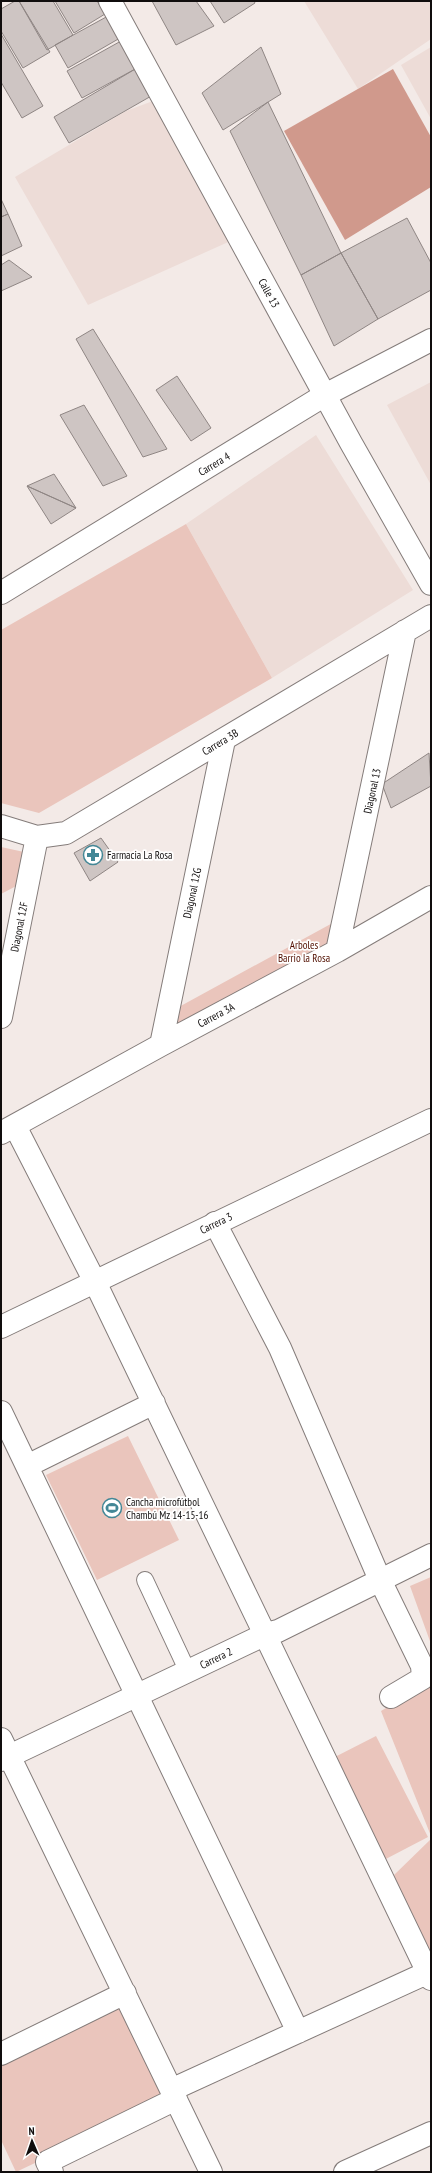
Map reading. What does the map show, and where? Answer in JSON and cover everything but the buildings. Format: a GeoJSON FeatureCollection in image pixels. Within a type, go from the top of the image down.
{"type":"FeatureCollection","features":[{"type":"Feature","properties":{"kind":"street","name":"Calle 13"},"geometry":{"type":"LineString","coordinates":[[110,1],[325,395],[431,584]]}},
{"type":"Feature","properties":{"kind":"street","name":"Carrera 4"},"geometry":{"type":"LineString","coordinates":[[1,593],[325,395],[431,340]]}},
{"type":"Feature","properties":{"kind":"street","name":"Carrera 3B"},"geometry":{"type":"LineString","coordinates":[[1,826],[37,837],[66,833],[431,616]]}},
{"type":"Feature","properties":{"kind":"street","name":"Diagonal 13"},"geometry":{"type":"LineString","coordinates":[[337,951],[405,631]]}},
{"type":"Feature","properties":{"kind":"street","name":"Diagonal 12G"},"geometry":{"type":"LineString","coordinates":[[161,1045],[224,740]]}},
{"type":"Feature","properties":{"kind":"street","name":"Diagonal 12F"},"geometry":{"type":"LineString","coordinates":[[1,1017],[37,837]]}},
{"type":"Feature","properties":{"kind":"street","name":"Carrera 3A"},"geometry":{"type":"LineString","coordinates":[[8,1129],[337,951],[431,897]]}},
{"type":"Feature","properties":{"kind":"street","name":"Carrera 3"},"geometry":{"type":"LineString","coordinates":[[1,1327],[431,1120]]}},
{"type":"Feature","properties":{"kind":"street"},"geometry":{"type":"LineString","coordinates":[[8,1129],[95,1282],[430,1974],[298,2032],[174,2095],[47,2162],[52,2172]]}},
{"type":"Feature","properties":{"kind":"street"},"geometry":{"type":"LineString","coordinates":[[215,1223],[280,1348],[380,1580],[422,1666],[424,1674],[423,1678],[391,1697]]}},
{"type":"Feature","properties":{"kind":"street"},"geometry":{"type":"LineString","coordinates":[[27,1466],[154,1403]]}},
{"type":"Feature","properties":{"kind":"street"},"geometry":{"type":"LineString","coordinates":[[1,1412],[298,2032]]}},
{"type":"Feature","properties":{"kind":"street","name":"Carrera 2"},"geometry":{"type":"LineString","coordinates":[[4,1752],[136,1696],[266,1634],[278,1631],[431,1555]]}},
{"type":"Feature","properties":{"kind":"street"},"geometry":{"type":"LineString","coordinates":[[4,1752],[125,1993],[211,2172]]}},
{"type":"Feature","properties":{"kind":"street"},"geometry":{"type":"LineString","coordinates":[[2,2052],[125,1993]]}},
{"type":"Feature","properties":{"kind":"street"},"geometry":{"type":"LineString","coordinates":[[345,2172],[431,2133]]}},
{"type":"Feature","properties":{"kind":"lane"},"geometry":{"type":"LineString","coordinates":[[145,1580],[188,1672]]}},
{"type":"Feature","properties":{"kind":"shaded area"},"geometry":{"type":"Polygon","coordinates":[[[304,1],[431,1],[431,39],[358,89],[304,1]]]}},
{"type":"Feature","properties":{"kind":"shaded area"},"geometry":{"type":"Polygon","coordinates":[[[431,47],[431,119],[401,65],[431,47]]]}},
{"type":"Feature","properties":{"kind":"shaded area"},"geometry":{"type":"Polygon","coordinates":[[[393,69],[431,137],[431,187],[345,240],[284,131],[393,69]]]}},
{"type":"Feature","properties":{"kind":"shaded area"},"geometry":{"type":"Polygon","coordinates":[[[153,101],[235,239],[88,305],[15,177],[126,111],[153,101]]]}},
{"type":"Feature","properties":{"kind":"shaded area"},"geometry":{"type":"Polygon","coordinates":[[[431,382],[431,485],[387,405],[431,382]]]}},
{"type":"Feature","properties":{"kind":"shaded area"},"geometry":{"type":"Polygon","coordinates":[[[316,435],[413,590],[272,678],[186,524],[316,435]]]}},
{"type":"Feature","properties":{"kind":"green space"},"geometry":{"type":"Polygon","coordinates":[[[186,524],[272,678],[39,813],[1,803],[1,630],[186,524]]]}},
{"type":"Feature","properties":{"kind":"green space"},"geometry":{"type":"Polygon","coordinates":[[[1,847],[24,852],[20,884],[1,894],[1,847]]]}},
{"type":"Feature","properties":{"kind":"green space","name":"Arboles Barrio la Rosa"},"geometry":{"type":"Polygon","coordinates":[[[338,920],[330,949],[174,1035],[177,1008],[338,920]]]}},
{"type":"Feature","properties":{"kind":"green space","name":"Cancha microfútbol Chambú Mz 14-15-16"},"geometry":{"type":"Polygon","coordinates":[[[128,1436],[179,1540],[97,1580],[46,1475],[128,1436]]]}},
{"type":"Feature","properties":{"kind":"green space"},"geometry":{"type":"Polygon","coordinates":[[[431,1577],[431,1644],[410,1586],[431,1577]]]}},
{"type":"Feature","properties":{"kind":"green space"},"geometry":{"type":"Polygon","coordinates":[[[431,1681],[431,1836],[381,1711],[431,1681]]]}},
{"type":"Feature","properties":{"kind":"green space"},"geometry":{"type":"Polygon","coordinates":[[[376,1736],[428,1837],[382,1861],[329,1760],[376,1736]]]}},
{"type":"Feature","properties":{"kind":"green space"},"geometry":{"type":"Polygon","coordinates":[[[431,1839],[431,1957],[429,1958],[394,1875],[431,1839]]]}},
{"type":"Feature","properties":{"kind":"green space"},"geometry":{"type":"Polygon","coordinates":[[[121,2001],[170,2099],[16,2172],[1,2140],[1,2060],[121,2001]]]}},
{"type":"Feature","properties":{"kind":"place","name":"Farmacia La Rosa"},"geometry":{"type":"Point","coordinates":[93,855]}},
{"type":"Feature","properties":{"kind":"place","name":"Cancha microfútbol Chambú Mz 14-15-16"},"geometry":{"type":"Point","coordinates":[112,1508]}}]}
